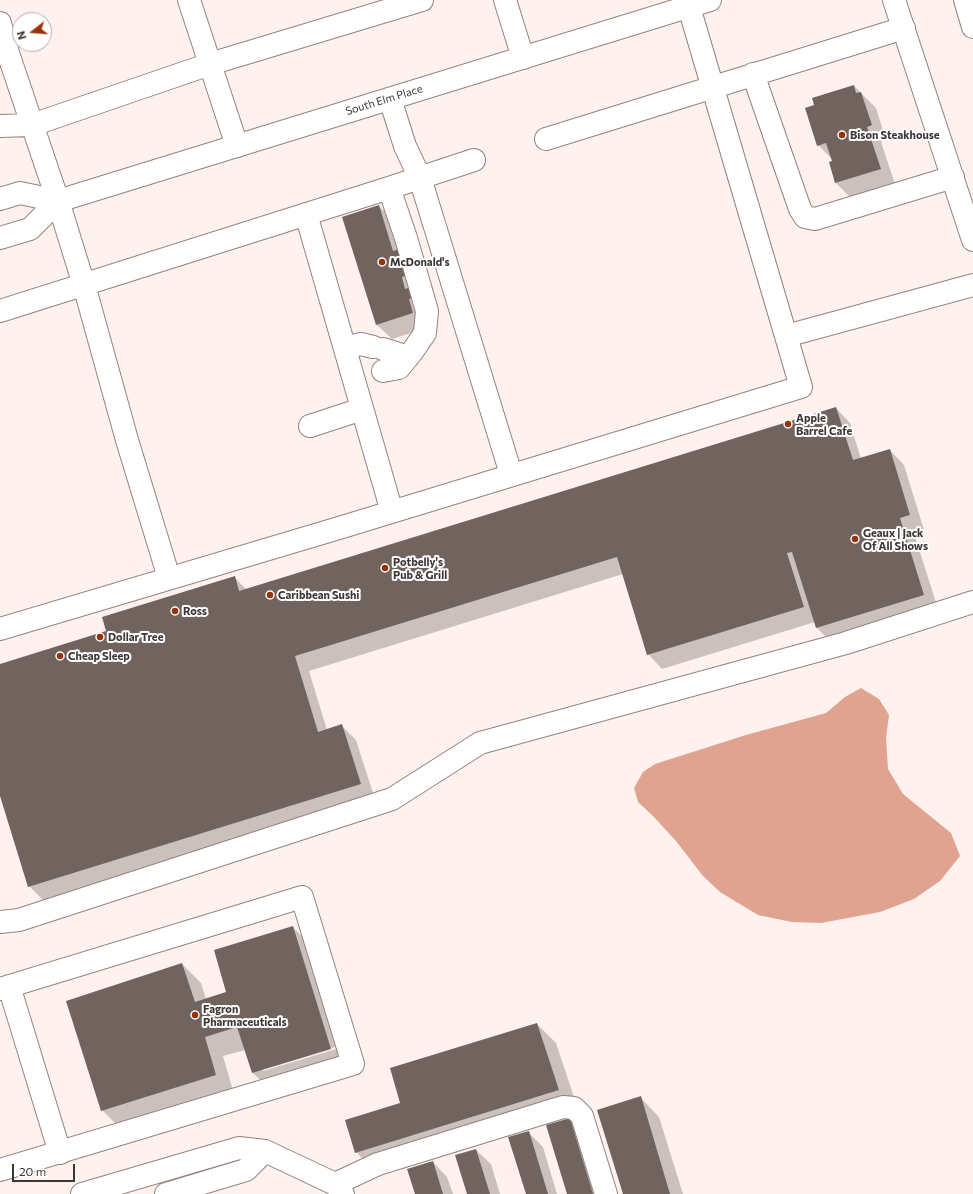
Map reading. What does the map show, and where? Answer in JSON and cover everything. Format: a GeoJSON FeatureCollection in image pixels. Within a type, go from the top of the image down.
{"type":"FeatureCollection","features":[{"type":"Feature","properties":{"kind":"main road"},"geometry":{"type":"LineString","coordinates":[[189,0],[237,146]]}},
{"type":"Feature","properties":{"kind":"main road"},"geometry":{"type":"LineString","coordinates":[[0,126],[32,125],[210,64],[422,0]]}},
{"type":"Feature","properties":{"kind":"main road"},"geometry":{"type":"LineString","coordinates":[[505,0],[523,58]]}},
{"type":"Feature","properties":{"kind":"main road","name":"South Elm Place"},"geometry":{"type":"LineString","coordinates":[[0,238],[30,229],[58,201],[710,0]]}},
{"type":"Feature","properties":{"kind":"main road"},"geometry":{"type":"LineString","coordinates":[[894,0],[973,240]]}},
{"type":"Feature","properties":{"kind":"main road"},"geometry":{"type":"LineString","coordinates":[[967,1],[973,27]]}},
{"type":"Feature","properties":{"kind":"main road"},"geometry":{"type":"LineString","coordinates":[[0,630],[392,512],[511,474],[801,386],[689,7]]}},
{"type":"Feature","properties":{"kind":"main road"},"geometry":{"type":"LineString","coordinates":[[0,23],[4,54],[32,125],[58,201],[84,285],[127,440],[169,578]]}},
{"type":"Feature","properties":{"kind":"main road"},"geometry":{"type":"LineString","coordinates":[[546,139],[904,28]]}},
{"type":"Feature","properties":{"kind":"main road"},"geometry":{"type":"LineString","coordinates":[[753,74],[800,209],[805,217],[815,219],[953,177]]}},
{"type":"Feature","properties":{"kind":"main road"},"geometry":{"type":"LineString","coordinates":[[390,99],[405,146],[420,178],[511,474]]}},
{"type":"Feature","properties":{"kind":"main road"},"geometry":{"type":"LineString","coordinates":[[0,311],[474,160]]}},
{"type":"Feature","properties":{"kind":"main road"},"geometry":{"type":"LineString","coordinates":[[346,346],[357,362],[378,370],[399,368],[425,333],[427,310],[406,238],[389,188]]}},
{"type":"Feature","properties":{"kind":"main road","name":"South Elm Place"},"geometry":{"type":"LineString","coordinates":[[0,199],[20,193],[58,201]]}},
{"type":"Feature","properties":{"kind":"main road"},"geometry":{"type":"LineString","coordinates":[[306,214],[346,346],[362,409],[392,512]]}},
{"type":"Feature","properties":{"kind":"main road"},"geometry":{"type":"LineString","coordinates":[[786,336],[973,285]]}},
{"type":"Feature","properties":{"kind":"main road"},"geometry":{"type":"LineString","coordinates":[[346,346],[361,344],[408,357]]}},
{"type":"Feature","properties":{"kind":"main road"},"geometry":{"type":"LineString","coordinates":[[310,426],[362,409]]}},
{"type":"Feature","properties":{"kind":"main road"},"geometry":{"type":"LineString","coordinates":[[0,922],[19,920],[392,798],[480,743],[846,643],[973,602]]}},
{"type":"Feature","properties":{"kind":"main road"},"geometry":{"type":"LineString","coordinates":[[0,1170],[60,1152],[353,1064],[302,897],[5,987],[60,1152]]}},
{"type":"Feature","properties":{"kind":"main road"},"geometry":{"type":"LineString","coordinates":[[88,1193],[239,1148],[265,1151],[339,1189],[378,1164],[563,1107],[574,1108],[582,1116],[606,1194]]}},
{"type":"Feature","properties":{"kind":"main road"},"geometry":{"type":"LineString","coordinates":[[166,1194],[246,1170],[265,1151]]}},
{"type":"Feature","properties":{"kind":"shaded area"},"geometry":{"type":"Polygon","coordinates":[[[861,688],[879,699],[889,715],[886,738],[888,769],[903,794],[951,833],[960,856],[940,881],[914,899],[880,912],[821,923],[792,922],[758,915],[720,892],[703,876],[676,841],[638,802],[634,788],[643,772],[655,764],[746,735],[826,713],[845,697],[861,688]]]}},
{"type":"Feature","properties":{"kind":"building","name":"Bison Steakhouse"},"geometry":{"type":"Polygon","coordinates":[[[854,85],[856,93],[861,92],[872,125],[867,127],[881,169],[835,183],[829,162],[832,161],[826,143],[817,146],[805,108],[814,105],[812,98],[854,85]]]}},
{"type":"Feature","properties":{"kind":"building","name":"McDonald's"},"geometry":{"type":"Polygon","coordinates":[[[379,205],[393,251],[402,248],[410,274],[402,277],[405,289],[416,285],[419,296],[409,299],[413,313],[376,325],[342,217],[379,205]]]}},
{"type":"Feature","properties":{"kind":"building"},"geometry":{"type":"Polygon","coordinates":[[[836,407],[853,460],[890,449],[910,515],[900,518],[924,595],[816,628],[792,552],[787,553],[804,607],[647,655],[617,557],[295,656],[318,732],[342,724],[361,784],[28,887],[0,796],[0,664],[106,631],[102,617],[235,576],[239,591],[836,407]]]}},
{"type":"Feature","properties":{"kind":"building","name":"Fagron Pharmaceuticals"},"geometry":{"type":"Polygon","coordinates":[[[293,926],[331,1049],[252,1073],[237,1027],[205,1037],[216,1075],[101,1111],[66,1001],[182,963],[195,1002],[226,992],[214,950],[293,926]]]}},
{"type":"Feature","properties":{"kind":"building"},"geometry":{"type":"Polygon","coordinates":[[[537,1023],[559,1090],[355,1153],[345,1120],[400,1103],[390,1068],[537,1023]]]}},
{"type":"Feature","properties":{"kind":"building"},"geometry":{"type":"Polygon","coordinates":[[[641,1096],[670,1194],[623,1194],[597,1110],[641,1096]]]}},
{"type":"Feature","properties":{"kind":"building"},"geometry":{"type":"Polygon","coordinates":[[[570,1118],[593,1194],[567,1194],[546,1125],[570,1118]]]}},
{"type":"Feature","properties":{"kind":"building"},"geometry":{"type":"Polygon","coordinates":[[[529,1131],[548,1194],[526,1194],[508,1137],[529,1131]]]}},
{"type":"Feature","properties":{"kind":"building"},"geometry":{"type":"Polygon","coordinates":[[[476,1149],[490,1194],[467,1194],[455,1155],[476,1149]]]}},
{"type":"Feature","properties":{"kind":"building"},"geometry":{"type":"Polygon","coordinates":[[[433,1161],[443,1194],[415,1194],[407,1169],[433,1161]]]}},
{"type":"Feature","properties":{"kind":"place","name":"Bison Steakhouse"},"geometry":{"type":"Point","coordinates":[842,135]}},
{"type":"Feature","properties":{"kind":"place","name":"McDonald's"},"geometry":{"type":"Point","coordinates":[382,262]}},
{"type":"Feature","properties":{"kind":"place","name":"Apple Barrel Cafe"},"geometry":{"type":"Point","coordinates":[788,424]}},
{"type":"Feature","properties":{"kind":"place","name":"Geaux | Jack Of All Shows"},"geometry":{"type":"Point","coordinates":[855,539]}},
{"type":"Feature","properties":{"kind":"place","name":"Potbelly's Pub & Grill"},"geometry":{"type":"Point","coordinates":[385,568]}},
{"type":"Feature","properties":{"kind":"place","name":"Caribbean Sushi"},"geometry":{"type":"Point","coordinates":[270,595]}},
{"type":"Feature","properties":{"kind":"place","name":"Ross"},"geometry":{"type":"Point","coordinates":[175,611]}},
{"type":"Feature","properties":{"kind":"place","name":"Dollar Tree"},"geometry":{"type":"Point","coordinates":[100,637]}},
{"type":"Feature","properties":{"kind":"place","name":"Cheap Sleep"},"geometry":{"type":"Point","coordinates":[60,656]}},
{"type":"Feature","properties":{"kind":"place","name":"Fagron Pharmaceuticals"},"geometry":{"type":"Point","coordinates":[195,1015]}}]}
